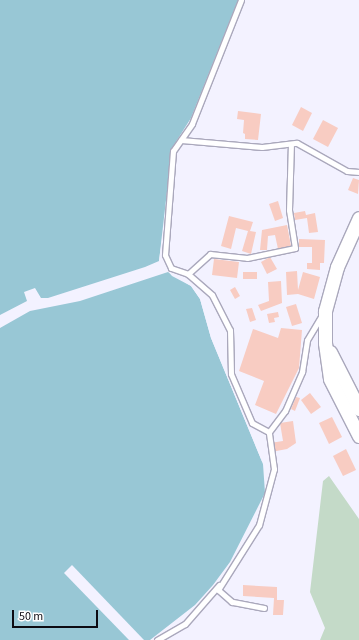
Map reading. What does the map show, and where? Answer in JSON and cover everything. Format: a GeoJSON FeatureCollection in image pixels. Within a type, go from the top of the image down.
{"type":"FeatureCollection","features":[{"type":"Feature","properties":{"kind":"street"},"geometry":{"type":"LineString","coordinates":[[359,218],[337,267],[325,311],[325,343],[330,379],[359,436]]}},
{"type":"Feature","properties":{"kind":"street"},"geometry":{"type":"LineString","coordinates":[[325,343],[359,409]]}},
{"type":"Feature","properties":{"kind":"lane"},"geometry":{"type":"LineString","coordinates":[[241,0],[192,124],[173,151],[165,255],[171,268],[188,274],[212,295],[230,330],[231,374],[252,423],[269,432]]}},
{"type":"Feature","properties":{"kind":"lane"},"geometry":{"type":"LineString","coordinates":[[181,140],[262,147],[297,143],[347,171],[359,172]]}},
{"type":"Feature","properties":{"kind":"lane"},"geometry":{"type":"LineString","coordinates":[[188,274],[210,254],[247,258],[295,248],[289,210],[291,144]]}},
{"type":"Feature","properties":{"kind":"lane"},"geometry":{"type":"LineString","coordinates":[[264,608],[232,602],[218,590],[233,569],[258,525],[274,469],[269,432],[285,411],[302,372],[307,340],[325,311]]}},
{"type":"Feature","properties":{"kind":"lane"},"geometry":{"type":"LineString","coordinates":[[157,640],[185,624],[233,569]]}},
{"type":"Feature","properties":{"kind":"green space"},"geometry":{"type":"Polygon","coordinates":[[[329,476],[359,519],[359,640],[320,640],[325,628],[310,592],[323,481],[329,476]]]}},
{"type":"Feature","properties":{"kind":"water"},"geometry":{"type":"Polygon","coordinates":[[[0,0],[238,0],[191,118],[172,148],[159,261],[172,276],[191,286],[200,299],[211,338],[263,464],[265,493],[230,562],[213,585],[195,605],[150,640],[0,640],[0,0]]]}},
{"type":"Feature","properties":{"kind":"pier"},"geometry":{"type":"Polygon","coordinates":[[[162,239],[164,239],[161,260],[174,275],[192,285],[202,298],[212,338],[257,443],[263,464],[211,338],[200,299],[191,286],[168,272],[80,301],[30,311],[0,328],[0,315],[27,301],[24,292],[35,288],[41,298],[48,298],[145,267],[159,261],[162,239]]]}},
{"type":"Feature","properties":{"kind":"pier"},"geometry":{"type":"Polygon","coordinates":[[[72,565],[144,640],[129,640],[64,573],[72,565]]]}},
{"type":"Feature","properties":{"kind":"building"},"geometry":{"type":"Polygon","coordinates":[[[301,107],[312,113],[303,131],[292,125],[301,107]]]}},
{"type":"Feature","properties":{"kind":"building"},"geometry":{"type":"Polygon","coordinates":[[[238,111],[261,114],[258,140],[245,139],[245,134],[243,133],[244,120],[237,119],[238,111]]]}},
{"type":"Feature","properties":{"kind":"building"},"geometry":{"type":"Polygon","coordinates":[[[323,120],[338,128],[328,147],[313,139],[323,120]]]}},
{"type":"Feature","properties":{"kind":"building"},"geometry":{"type":"Polygon","coordinates":[[[353,178],[359,180],[358,194],[348,190],[353,178]]]}},
{"type":"Feature","properties":{"kind":"building"},"geometry":{"type":"Polygon","coordinates":[[[278,201],[283,218],[275,221],[269,204],[278,201]]]}},
{"type":"Feature","properties":{"kind":"building"},"geometry":{"type":"Polygon","coordinates":[[[305,211],[306,215],[315,213],[318,232],[309,233],[307,218],[295,220],[294,213],[305,211]]]}},
{"type":"Feature","properties":{"kind":"building"},"geometry":{"type":"Polygon","coordinates":[[[229,216],[253,222],[250,231],[256,232],[251,254],[242,251],[248,231],[236,228],[231,249],[221,246],[229,216]]]}},
{"type":"Feature","properties":{"kind":"building"},"geometry":{"type":"Polygon","coordinates":[[[287,225],[291,246],[278,249],[275,235],[268,236],[267,250],[260,250],[262,230],[287,225]]]}},
{"type":"Feature","properties":{"kind":"building"},"geometry":{"type":"Polygon","coordinates":[[[299,239],[325,240],[324,263],[320,263],[320,270],[307,269],[307,263],[312,263],[312,247],[299,247],[299,239]]]}},
{"type":"Feature","properties":{"kind":"building"},"geometry":{"type":"Polygon","coordinates":[[[270,257],[277,269],[267,274],[261,262],[270,257]]]}},
{"type":"Feature","properties":{"kind":"building"},"geometry":{"type":"Polygon","coordinates":[[[214,259],[239,262],[237,278],[212,275],[214,259]]]}},
{"type":"Feature","properties":{"kind":"building"},"geometry":{"type":"Polygon","coordinates":[[[297,271],[298,290],[303,272],[320,277],[314,299],[298,294],[287,295],[286,272],[297,271]]]}},
{"type":"Feature","properties":{"kind":"building"},"geometry":{"type":"Polygon","coordinates":[[[243,272],[257,272],[257,279],[243,279],[243,272]]]}},
{"type":"Feature","properties":{"kind":"building"},"geometry":{"type":"Polygon","coordinates":[[[281,281],[282,303],[261,311],[258,305],[269,301],[268,282],[281,281]]]}},
{"type":"Feature","properties":{"kind":"building"},"geometry":{"type":"Polygon","coordinates":[[[235,287],[240,296],[235,299],[230,290],[235,287]]]}},
{"type":"Feature","properties":{"kind":"building"},"geometry":{"type":"Polygon","coordinates":[[[296,304],[302,323],[292,326],[286,307],[296,304]]]}},
{"type":"Feature","properties":{"kind":"building"},"geometry":{"type":"Polygon","coordinates":[[[252,308],[256,320],[250,322],[246,309],[252,308]]]}},
{"type":"Feature","properties":{"kind":"building"},"geometry":{"type":"Polygon","coordinates":[[[278,312],[279,317],[274,318],[275,322],[269,323],[267,314],[278,312]]]}},
{"type":"Feature","properties":{"kind":"building"},"geometry":{"type":"Polygon","coordinates":[[[281,328],[302,330],[299,368],[276,414],[255,405],[264,381],[239,371],[253,329],[278,338],[281,328]]]}},
{"type":"Feature","properties":{"kind":"building"},"geometry":{"type":"Polygon","coordinates":[[[310,393],[321,407],[311,414],[301,400],[310,393]]]}},
{"type":"Feature","properties":{"kind":"building"},"geometry":{"type":"Polygon","coordinates":[[[296,397],[300,398],[295,411],[291,409],[296,397]]]}},
{"type":"Feature","properties":{"kind":"building"},"geometry":{"type":"Polygon","coordinates":[[[332,417],[342,437],[329,444],[319,423],[332,417]]]}},
{"type":"Feature","properties":{"kind":"building"},"geometry":{"type":"Polygon","coordinates":[[[293,421],[296,443],[287,449],[271,452],[270,443],[283,441],[280,423],[293,421]]]}},
{"type":"Feature","properties":{"kind":"building"},"geometry":{"type":"Polygon","coordinates":[[[346,449],[356,470],[343,476],[333,456],[346,449]]]}},
{"type":"Feature","properties":{"kind":"building"},"geometry":{"type":"Polygon","coordinates":[[[243,585],[277,587],[277,600],[284,600],[283,615],[273,615],[274,598],[243,596],[243,585]]]}}]}
